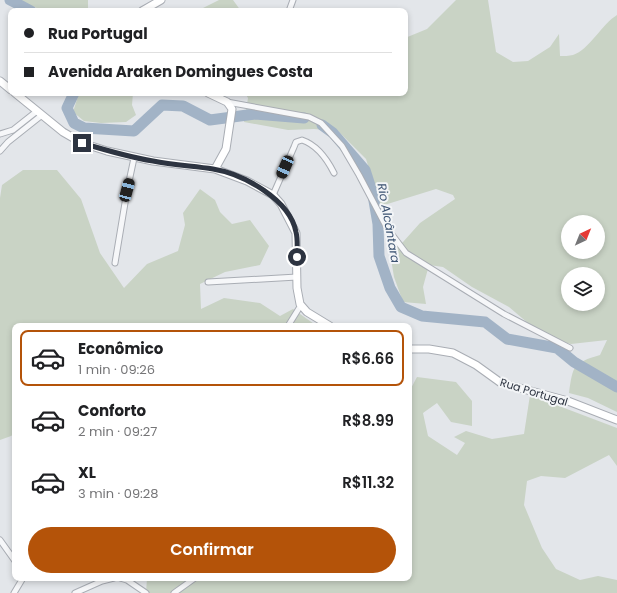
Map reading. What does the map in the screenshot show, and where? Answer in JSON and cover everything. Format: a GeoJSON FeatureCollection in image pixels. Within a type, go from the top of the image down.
{"type":"FeatureCollection","features":[{"type":"Feature","properties":{"kind":"street"},"geometry":{"type":"LineString","coordinates":[[147,8],[160,0]]}},
{"type":"Feature","properties":{"kind":"street"},"geometry":{"type":"LineString","coordinates":[[0,81],[8,88]]}},
{"type":"Feature","properties":{"kind":"street"},"geometry":{"type":"LineString","coordinates":[[19,96],[62,132],[82,143],[134,158],[215,169],[247,181],[273,196],[281,204],[296,233],[297,296],[301,305],[307,312],[325,323]]}},
{"type":"Feature","properties":{"kind":"street"},"geometry":{"type":"LineString","coordinates":[[214,96],[227,102],[308,117],[321,122],[342,146],[387,228],[406,253],[504,314],[570,348]]}},
{"type":"Feature","properties":{"kind":"street"},"geometry":{"type":"LineString","coordinates":[[215,169],[226,149],[232,112],[227,102]]}},
{"type":"Feature","properties":{"kind":"street"},"geometry":{"type":"LineString","coordinates":[[0,134],[12,130],[39,113]]}},
{"type":"Feature","properties":{"kind":"street"},"geometry":{"type":"LineString","coordinates":[[0,151],[39,113]]}},
{"type":"Feature","properties":{"kind":"street"},"geometry":{"type":"LineString","coordinates":[[273,196],[296,142],[302,140],[313,146],[320,152],[334,173]]}},
{"type":"Feature","properties":{"kind":"street"},"geometry":{"type":"LineString","coordinates":[[115,263],[134,158]]}},
{"type":"Feature","properties":{"kind":"street"},"geometry":{"type":"LineString","coordinates":[[208,282],[296,276]]}},
{"type":"Feature","properties":{"kind":"street"},"geometry":{"type":"LineString","coordinates":[[290,323],[301,305]]}},
{"type":"Feature","properties":{"kind":"street","name":"Rua Portugal"},"geometry":{"type":"LineString","coordinates":[[412,349],[429,349],[453,353],[476,365],[501,383],[568,402],[617,420]]}},
{"type":"Feature","properties":{"kind":"street"},"geometry":{"type":"LineString","coordinates":[[0,540],[12,557]]}},
{"type":"Feature","properties":{"kind":"street"},"geometry":{"type":"LineString","coordinates":[[14,593],[21,581]]}},
{"type":"Feature","properties":{"kind":"street"},"geometry":{"type":"LineString","coordinates":[[74,593],[102,581]]}},
{"type":"Feature","properties":{"kind":"street"},"geometry":{"type":"LineString","coordinates":[[128,581],[146,593]]}},
{"type":"Feature","properties":{"kind":"street"},"geometry":{"type":"LineString","coordinates":[[174,593],[191,581]]}},
{"type":"Feature","properties":{"kind":"green space"},"geometry":{"type":"Polygon","coordinates":[[[17,0],[88,0],[88,8],[37,8],[17,0]]]}},
{"type":"Feature","properties":{"kind":"green space"},"geometry":{"type":"Polygon","coordinates":[[[219,0],[233,0],[239,8],[203,8],[219,0]]]}},
{"type":"Feature","properties":{"kind":"green space"},"geometry":{"type":"Polygon","coordinates":[[[456,0],[488,0],[496,52],[513,62],[528,61],[550,47],[559,34],[560,56],[571,55],[579,52],[590,43],[611,19],[617,15],[617,412],[588,398],[569,393],[573,371],[576,366],[584,360],[600,355],[607,340],[571,344],[560,341],[535,329],[509,307],[472,287],[443,267],[429,265],[423,287],[426,304],[403,302],[394,277],[390,253],[403,242],[420,223],[455,199],[453,195],[436,189],[381,206],[366,159],[338,131],[314,129],[288,130],[244,122],[248,98],[247,96],[408,96],[408,37],[427,29],[456,0]]]}},
{"type":"Feature","properties":{"kind":"green space"},"geometry":{"type":"Polygon","coordinates":[[[78,96],[133,96],[132,105],[136,115],[126,122],[101,123],[84,121],[73,112],[78,96]]]}},
{"type":"Feature","properties":{"kind":"green space"},"geometry":{"type":"Polygon","coordinates":[[[23,170],[57,170],[81,199],[100,253],[124,288],[147,264],[178,251],[185,225],[183,213],[200,189],[215,200],[220,212],[232,224],[250,220],[269,246],[260,265],[225,272],[200,284],[201,309],[224,298],[260,303],[280,316],[293,309],[313,323],[12,323],[12,435],[0,440],[0,198],[2,185],[23,170]]]}},
{"type":"Feature","properties":{"kind":"green space"},"geometry":{"type":"Polygon","coordinates":[[[417,377],[456,382],[472,401],[472,426],[451,422],[437,403],[423,413],[428,436],[457,455],[465,443],[454,437],[466,431],[492,439],[524,434],[530,395],[617,428],[617,466],[609,455],[565,478],[541,476],[527,481],[524,505],[542,548],[556,569],[580,580],[598,576],[617,580],[617,593],[146,593],[147,581],[412,581],[412,386],[417,377]]]}},
{"type":"Feature","properties":{"kind":"waterway","name":"Rio Alcântara"},"geometry":{"type":"LineString","coordinates":[[10,0],[25,8]]}},
{"type":"Feature","properties":{"kind":"waterway","name":"Rio Alcântara"},"geometry":{"type":"LineString","coordinates":[[73,96],[67,108],[74,123],[84,128],[134,131],[162,105],[183,106],[210,120],[255,114],[304,118]]}},
{"type":"Feature","properties":{"kind":"waterway","name":"Rio Alcântara"},"geometry":{"type":"LineString","coordinates":[[322,125],[333,133],[365,170],[373,195],[378,224],[379,256],[390,288],[401,307],[422,316],[485,322],[507,339],[557,348],[574,362],[617,387]]}},
{"type":"Feature","properties":{"kind":"route"},"geometry":{"type":"LineString","coordinates":[[82,143],[107,151],[153,161],[215,169],[247,181],[273,196],[281,204],[296,233],[297,257]]}}]}
